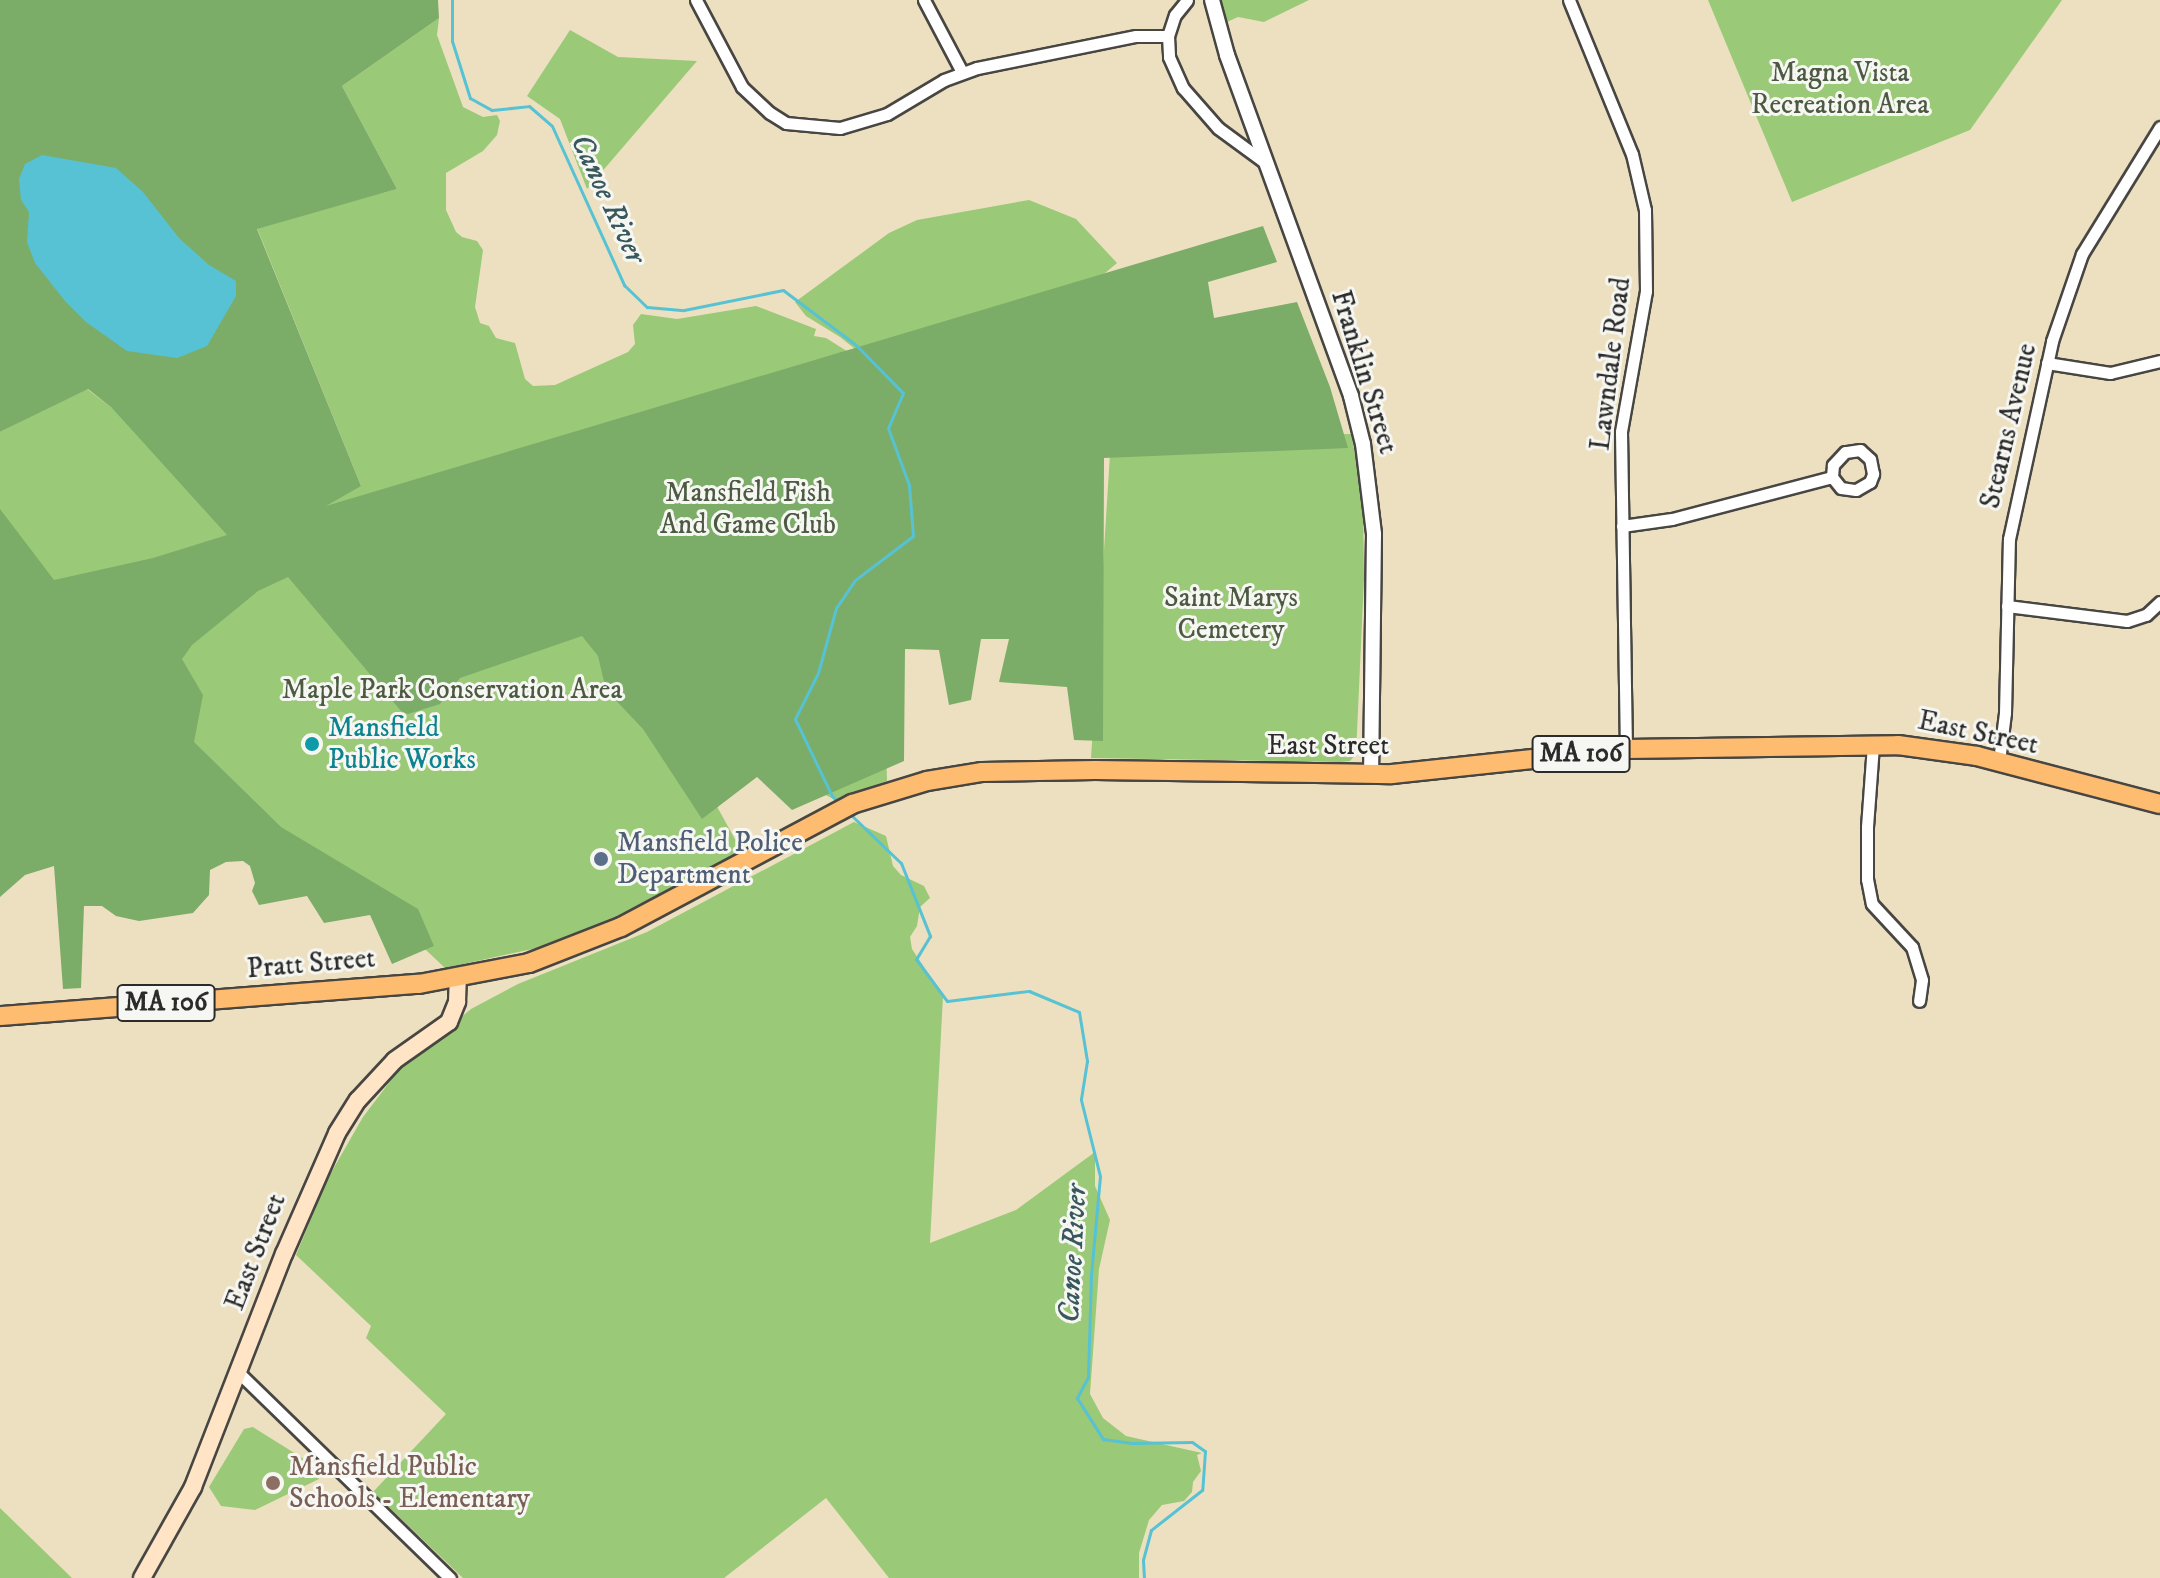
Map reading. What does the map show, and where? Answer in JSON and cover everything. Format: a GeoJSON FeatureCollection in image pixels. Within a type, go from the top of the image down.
{"type":"FeatureCollection","features":[{"type":"Feature","properties":{"kind":"main road","name":"East Street"},"geometry":{"type":"LineString","coordinates":[[529,963],[640,918],[844,808],[927,781],[1005,770],[1371,775],[1449,770],[1626,749],[1873,745],[1936,749],[1999,761],[2160,804]]}},
{"type":"Feature","properties":{"kind":"main road","name":"Pratt Street"},"geometry":{"type":"LineString","coordinates":[[0,1016],[419,984],[529,963]]}},
{"type":"Feature","properties":{"kind":"main road","name":"East Street"},"geometry":{"type":"LineString","coordinates":[[142,1578],[179,1517],[240,1374],[284,1254],[337,1133],[358,1100],[395,1060],[449,1022],[457,1002],[458,977]]}},
{"type":"Feature","properties":{"kind":"street"},"geometry":{"type":"LineString","coordinates":[[696,0],[742,87],[786,123],[812,128],[862,124],[962,72],[1136,36],[1168,36]]}},
{"type":"Feature","properties":{"kind":"street"},"geometry":{"type":"LineString","coordinates":[[924,0],[962,72]]}},
{"type":"Feature","properties":{"kind":"street"},"geometry":{"type":"LineString","coordinates":[[1187,0],[1175,15],[1168,36],[1169,57],[1183,88],[1218,128],[1268,165]]}},
{"type":"Feature","properties":{"kind":"street","name":"Franklin Street"},"geometry":{"type":"LineString","coordinates":[[1212,0],[1227,55],[1351,396],[1368,474],[1374,534],[1371,775]]}},
{"type":"Feature","properties":{"kind":"street","name":"Lawndale Road"},"geometry":{"type":"LineString","coordinates":[[1569,0],[1632,154],[1645,210],[1646,291],[1621,432],[1626,749]]}},
{"type":"Feature","properties":{"kind":"street","name":"Stearns Avenue"},"geometry":{"type":"LineString","coordinates":[[1999,761],[2005,713],[2012,513],[2047,363],[2065,294],[2082,254],[2160,127]]}},
{"type":"Feature","properties":{"kind":"street"},"geometry":{"type":"LineString","coordinates":[[2047,363],[2110,373],[2160,361]]}},
{"type":"Feature","properties":{"kind":"street"},"geometry":{"type":"LineString","coordinates":[[1622,526],[1672,519],[1832,477]]}},
{"type":"Feature","properties":{"kind":"street"},"geometry":{"type":"LineString","coordinates":[[2007,606],[2127,621],[2146,615],[2160,602]]}},
{"type":"Feature","properties":{"kind":"street"},"geometry":{"type":"LineString","coordinates":[[1873,745],[1867,858],[1872,904],[1912,947],[1922,980],[1919,1001]]}},
{"type":"Feature","properties":{"kind":"street"},"geometry":{"type":"LineString","coordinates":[[240,1374],[450,1578]]}},
{"type":"Feature","properties":{"kind":"green space","name":"Mansfield Fish And Game Club"},"geometry":{"type":"Polygon","coordinates":[[[0,0],[438,0],[439,18],[342,86],[397,189],[257,229],[361,486],[326,506],[1263,226],[1277,262],[1208,282],[1214,318],[1297,302],[1330,387],[1348,448],[1104,458],[1103,741],[1074,740],[1067,687],[999,682],[1009,639],[981,639],[971,700],[949,705],[939,650],[905,649],[904,761],[792,810],[757,777],[702,819],[643,729],[606,690],[598,656],[582,636],[460,678],[440,704],[408,714],[401,711],[288,577],[258,591],[192,645],[182,659],[203,695],[194,742],[281,827],[418,909],[434,946],[392,964],[370,915],[324,923],[307,896],[259,905],[252,891],[255,883],[250,866],[243,861],[226,862],[210,870],[209,895],[193,913],[139,921],[116,916],[102,906],[84,906],[81,988],[63,989],[54,866],[25,875],[0,897],[0,509],[54,580],[153,558],[227,535],[112,408],[88,389],[0,432],[0,0]]]}},
{"type":"Feature","properties":{"kind":"green space"},"geometry":{"type":"Polygon","coordinates":[[[1220,0],[1309,0],[1264,22],[1238,17],[1227,22],[1220,0]]]}},
{"type":"Feature","properties":{"kind":"green space","name":"Magna Vista Recreation Area"},"geometry":{"type":"Polygon","coordinates":[[[1708,0],[2062,0],[1970,130],[1792,202],[1708,0]]]}},
{"type":"Feature","properties":{"kind":"green space","name":"Maple Park Conservation Area"},"geometry":{"type":"Polygon","coordinates":[[[439,18],[437,35],[463,107],[483,117],[497,115],[500,121],[497,135],[483,151],[446,173],[446,210],[456,232],[477,241],[483,250],[475,307],[480,323],[489,326],[496,338],[515,343],[525,379],[533,386],[555,385],[628,352],[635,344],[633,325],[641,314],[677,319],[756,306],[816,329],[814,336],[826,338],[898,383],[840,337],[806,316],[795,302],[889,233],[917,220],[1029,200],[1076,219],[1117,263],[1061,310],[884,680],[887,781],[836,800],[670,721],[742,852],[595,927],[537,948],[445,968],[369,896],[0,663],[0,432],[87,389],[112,408],[361,486],[257,228],[397,189],[342,86],[439,18]]]}},
{"type":"Feature","properties":{"kind":"green space"},"geometry":{"type":"Polygon","coordinates":[[[570,30],[618,57],[697,61],[587,189],[560,119],[527,96],[570,30]]]}},
{"type":"Feature","properties":{"kind":"green space","name":"Saint Marys Cemetery"},"geometry":{"type":"Polygon","coordinates":[[[1351,434],[1363,494],[1364,579],[1356,754],[1350,761],[1341,762],[1091,758],[1111,438],[1351,434]]]}},
{"type":"Feature","properties":{"kind":"green space"},"geometry":{"type":"Polygon","coordinates":[[[854,822],[886,836],[893,866],[901,875],[924,886],[930,898],[920,907],[917,926],[910,937],[912,949],[943,996],[930,1243],[1016,1210],[1095,1152],[1095,1186],[1110,1220],[1099,1269],[1090,1394],[1103,1418],[1126,1436],[1202,1453],[1197,1455],[1201,1471],[1193,1482],[1192,1492],[1184,1501],[1162,1505],[1149,1520],[1139,1553],[1139,1578],[889,1578],[826,1498],[724,1578],[463,1578],[373,1492],[446,1414],[366,1338],[371,1326],[296,1255],[328,1178],[363,1117],[401,1067],[471,1009],[518,984],[647,932],[854,822]]]}},
{"type":"Feature","properties":{"kind":"green space"},"geometry":{"type":"Polygon","coordinates":[[[253,1427],[315,1466],[319,1479],[255,1510],[221,1506],[209,1487],[244,1429],[253,1427]]]}},
{"type":"Feature","properties":{"kind":"green space"},"geometry":{"type":"Polygon","coordinates":[[[0,1508],[72,1578],[0,1578],[0,1508]]]}},
{"type":"Feature","properties":{"kind":"water"},"geometry":{"type":"Polygon","coordinates":[[[42,155],[116,168],[143,192],[179,238],[209,265],[236,281],[236,296],[207,346],[177,358],[127,351],[86,322],[65,301],[35,263],[27,242],[29,212],[21,200],[19,179],[25,164],[42,155]]]}},
{"type":"Feature","properties":{"kind":"waterway","name":"Canoe River"},"geometry":{"type":"LineString","coordinates":[[452,0],[452,41],[470,98],[492,110],[529,106],[552,126],[624,285],[647,307],[684,310],[783,290],[856,345],[903,393],[888,428],[909,485],[913,536],[855,580],[836,608],[818,673],[795,719],[832,796],[839,803]]}},
{"type":"Feature","properties":{"kind":"waterway","name":"Canoe River"},"geometry":{"type":"LineString","coordinates":[[850,814],[901,863],[930,936],[916,959],[947,1001],[1029,991],[1079,1012],[1087,1061],[1081,1100],[1100,1176],[1091,1275],[1088,1377],[1077,1398],[1103,1439],[1132,1443],[1192,1442],[1205,1451],[1202,1490],[1151,1530],[1143,1560],[1144,1578]]}},
{"type":"Feature","properties":{"kind":"place","name":"Mansfield Public Works"},"geometry":{"type":"Point","coordinates":[312,744]}},
{"type":"Feature","properties":{"kind":"place","name":"Mansfield Police Department"},"geometry":{"type":"Point","coordinates":[601,859]}},
{"type":"Feature","properties":{"kind":"place","name":"Mansfield Public Schools - Elementary"},"geometry":{"type":"Point","coordinates":[273,1483]}}]}
